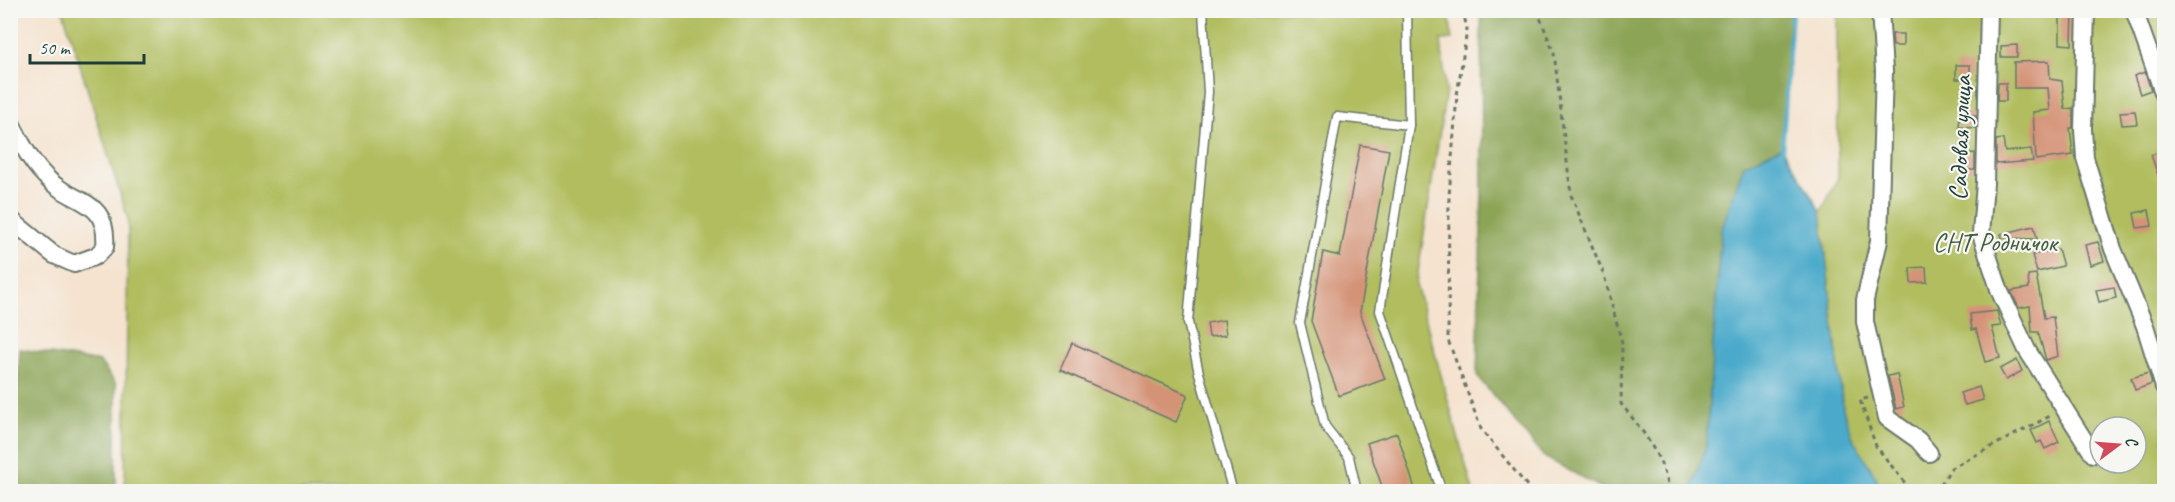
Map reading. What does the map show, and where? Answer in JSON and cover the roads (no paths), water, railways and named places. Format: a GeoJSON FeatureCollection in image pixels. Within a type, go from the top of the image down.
{"type":"FeatureCollection","features":[{"type":"Feature","properties":{"kind":"street"},"geometry":{"type":"LineString","coordinates":[[1880,10],[1884,71],[1879,241],[1865,300],[1865,322],[1887,418],[1918,440],[1929,453]]}},
{"type":"Feature","properties":{"kind":"street","name":"Садовая улица"},"geometry":{"type":"LineString","coordinates":[[1989,10],[1985,183],[1981,234],[2000,292],[2027,350],[2088,446]]}},
{"type":"Feature","properties":{"kind":"street"},"geometry":{"type":"LineString","coordinates":[[2086,10],[2083,130],[2085,158],[2113,249],[2145,326],[2164,387]]}},
{"type":"Feature","properties":{"kind":"street"},"geometry":{"type":"LineString","coordinates":[[2134,10],[2164,95]]}},
{"type":"Feature","properties":{"kind":"street"},"geometry":{"type":"LineString","coordinates":[[10,121],[45,177],[99,213],[107,227],[105,247],[96,256],[74,264],[54,255],[10,219]]}},
{"type":"Feature","properties":{"kind":"lane"},"geometry":{"type":"LineString","coordinates":[[1203,10],[1208,92],[1188,322],[1199,373],[1233,492]]}},
{"type":"Feature","properties":{"kind":"lane"},"geometry":{"type":"LineString","coordinates":[[1407,10],[1409,125],[1380,312],[1442,492]]}},
{"type":"Feature","properties":{"kind":"lane"},"geometry":{"type":"LineString","coordinates":[[1358,492],[1349,457],[1325,426],[1300,323],[1337,117],[1409,125]]}},
{"type":"Feature","properties":{"kind":"water"},"geometry":{"type":"Polygon","coordinates":[[[1782,147],[1821,212],[1843,409],[1854,441],[1877,479],[1877,491],[1691,491],[1706,447],[1721,231],[1744,165],[1782,147]]]}},
{"type":"Feature","properties":{"kind":"waterway"},"geometry":{"type":"LineString","coordinates":[[1782,151],[1792,10]]}},
{"type":"Feature","properties":{"kind":"park label","name":"СНТ Родничок"},"geometry":{"type":"Point","coordinates":[1995,242]}}]}
